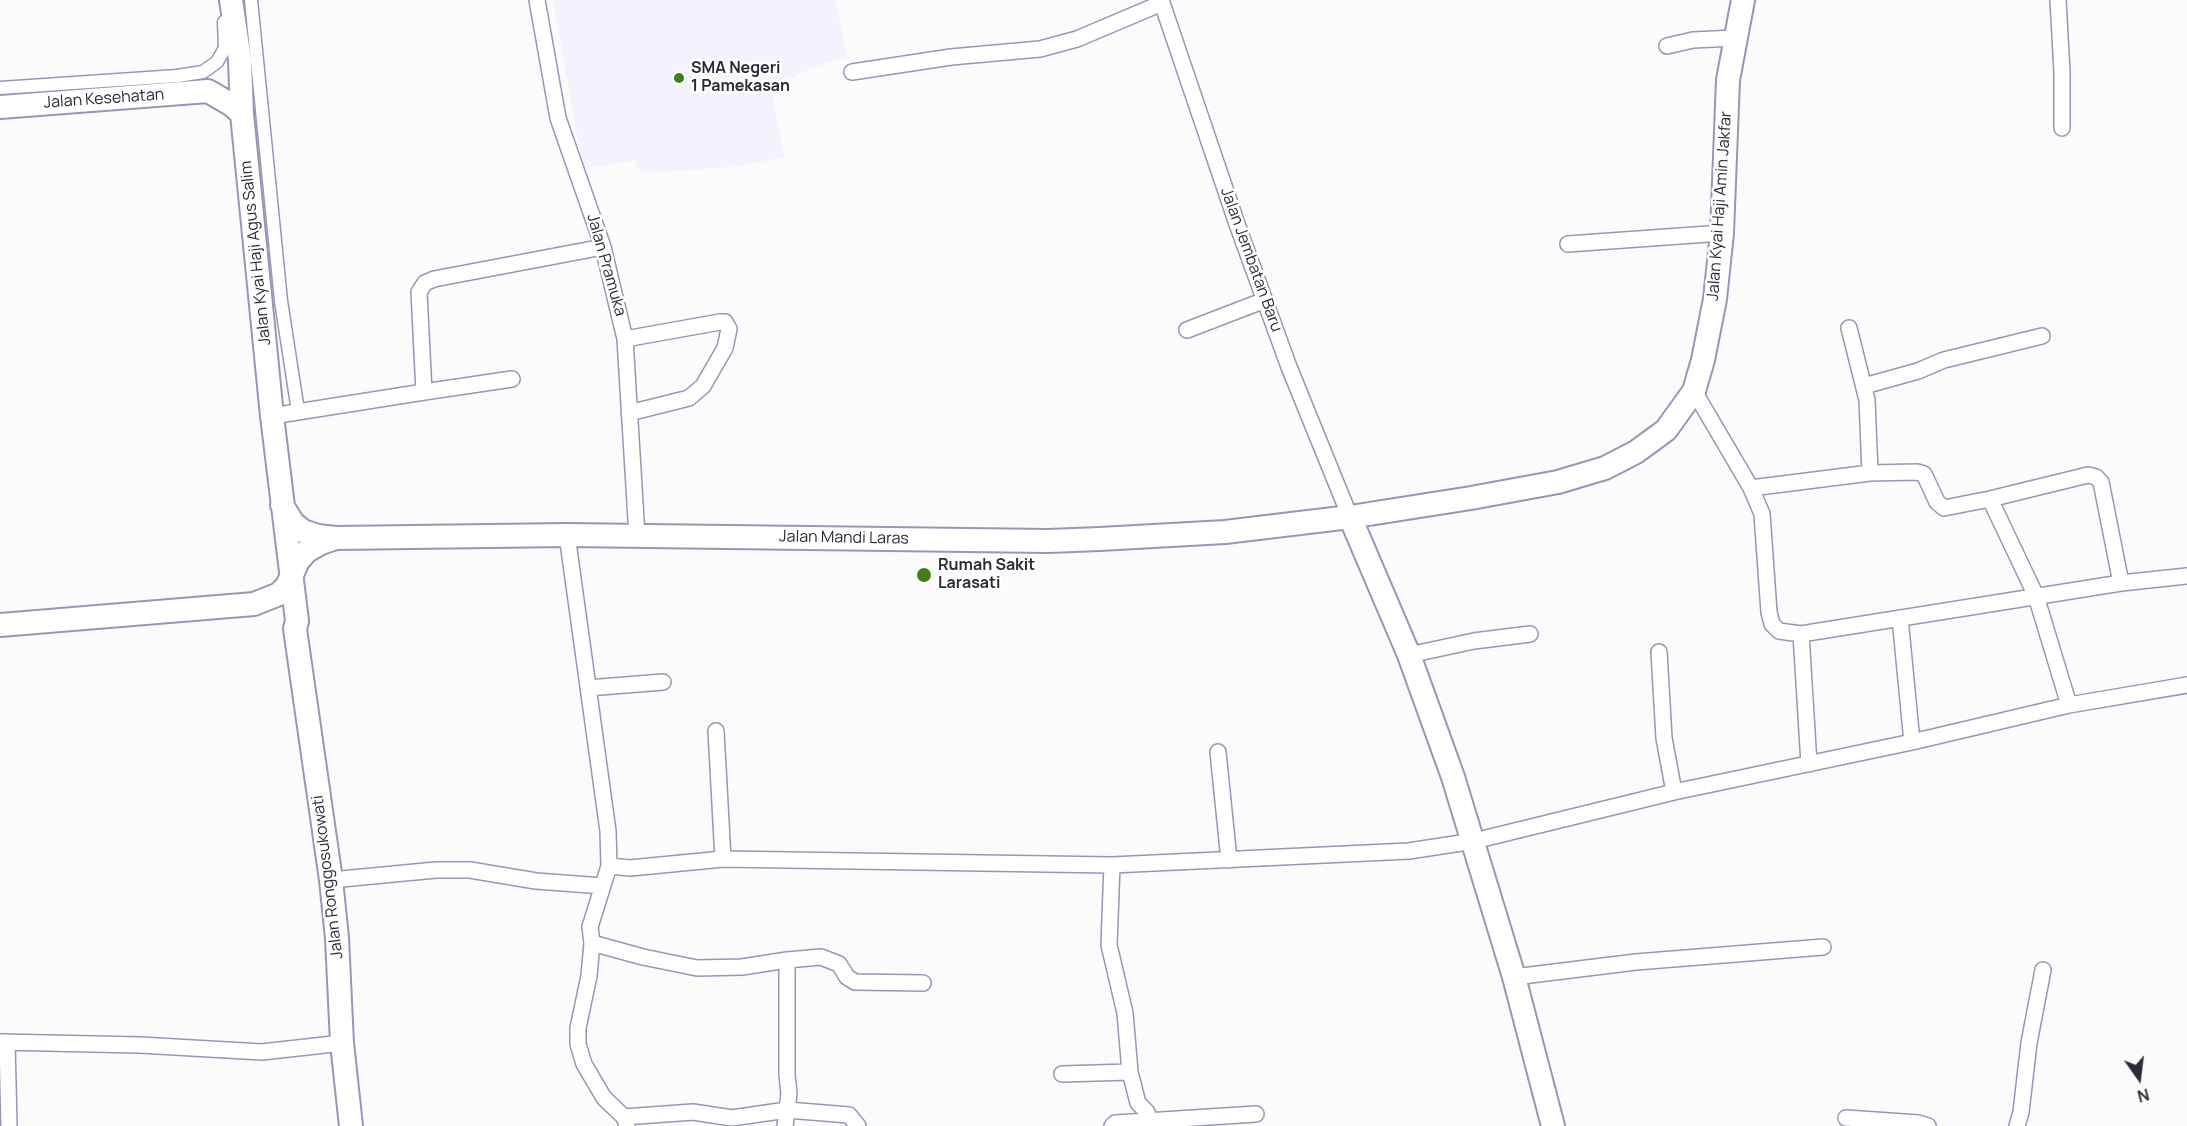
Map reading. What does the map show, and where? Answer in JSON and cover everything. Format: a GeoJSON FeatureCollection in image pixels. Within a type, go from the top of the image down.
{"type":"FeatureCollection","features":[{"type":"Feature","properties":{"kind":"main road","name":"Jalan Kyai Haji Agus Salim"},"geometry":{"type":"LineString","coordinates":[[231,0],[240,60],[242,114],[272,416],[291,576]]}},
{"type":"Feature","properties":{"kind":"main road","name":"Jalan Kyai Haji Amin Jakfar"},"geometry":{"type":"LineString","coordinates":[[1350,517],[1548,484],[1605,468],[1636,452],[1666,430],[1694,391],[1703,360],[1715,299],[1722,233],[1728,80],[1743,0]]}},
{"type":"Feature","properties":{"kind":"main road"},"geometry":{"type":"LineString","coordinates":[[240,60],[226,78],[208,91],[232,105],[242,114]]}},
{"type":"Feature","properties":{"kind":"main road","name":"Jalan Kesehatan"},"geometry":{"type":"LineString","coordinates":[[0,107],[208,91]]}},
{"type":"Feature","properties":{"kind":"main road"},"geometry":{"type":"LineString","coordinates":[[282,505],[293,523],[303,531],[336,538]]}},
{"type":"Feature","properties":{"kind":"main road"},"geometry":{"type":"LineString","coordinates":[[1350,517],[1409,655],[1474,841],[1514,977],[1553,1126]]}},
{"type":"Feature","properties":{"kind":"main road","name":"Jalan Mandi Laras"},"geometry":{"type":"LineString","coordinates":[[336,538],[567,535],[1079,540],[1225,532],[1350,517]]}},
{"type":"Feature","properties":{"kind":"main road"},"geometry":{"type":"LineString","coordinates":[[0,625],[254,604],[279,594],[287,586],[298,561],[307,551],[336,538]]}},
{"type":"Feature","properties":{"kind":"main road","name":"Jalan Ronggosukowati"},"geometry":{"type":"LineString","coordinates":[[291,576],[297,621],[295,629],[331,880],[337,938],[342,1043],[351,1126]]}},
{"type":"Feature","properties":{"kind":"main road"},"geometry":{"type":"LineString","coordinates":[[254,604],[282,612],[295,629]]}},
{"type":"Feature","properties":{"kind":"street"},"geometry":{"type":"LineString","coordinates":[[0,88],[177,76],[203,72],[216,62],[225,48],[221,0]]}},
{"type":"Feature","properties":{"kind":"street"},"geometry":{"type":"LineString","coordinates":[[251,0],[280,301],[298,411]]}},
{"type":"Feature","properties":{"kind":"street","name":"Jalan Pramuka"},"geometry":{"type":"LineString","coordinates":[[537,0],[558,118],[603,247],[625,339],[637,536]]}},
{"type":"Feature","properties":{"kind":"street"},"geometry":{"type":"LineString","coordinates":[[2058,0],[2062,128]]}},
{"type":"Feature","properties":{"kind":"street"},"geometry":{"type":"LineString","coordinates":[[856,72],[951,57],[1040,49],[1077,39],[1162,1]]}},
{"type":"Feature","properties":{"kind":"street","name":"Jalan Jembatan Baru"},"geometry":{"type":"LineString","coordinates":[[1162,1],[1229,202],[1305,409],[1350,517]]}},
{"type":"Feature","properties":{"kind":"street"},"geometry":{"type":"LineString","coordinates":[[1667,46],[1693,40],[1735,38]]}},
{"type":"Feature","properties":{"kind":"street"},"geometry":{"type":"LineString","coordinates":[[1568,244],[1722,233]]}},
{"type":"Feature","properties":{"kind":"street"},"geometry":{"type":"LineString","coordinates":[[424,392],[420,292],[425,283],[434,279],[603,247]]}},
{"type":"Feature","properties":{"kind":"street"},"geometry":{"type":"LineString","coordinates":[[1187,330],[1265,300]]}},
{"type":"Feature","properties":{"kind":"street"},"geometry":{"type":"LineString","coordinates":[[625,339],[720,322],[725,322],[729,329],[725,348],[720,357],[703,386],[689,398],[629,413]]}},
{"type":"Feature","properties":{"kind":"street"},"geometry":{"type":"LineString","coordinates":[[1849,328],[1867,400],[1870,473]]}},
{"type":"Feature","properties":{"kind":"street"},"geometry":{"type":"LineString","coordinates":[[1864,386],[1902,376],[1944,360],[2042,336]]}},
{"type":"Feature","properties":{"kind":"street"},"geometry":{"type":"LineString","coordinates":[[272,416],[512,379]]}},
{"type":"Feature","properties":{"kind":"street"},"geometry":{"type":"LineString","coordinates":[[1694,391],[1751,488],[1762,514],[1768,612],[1772,624],[1779,631],[1802,634],[2121,583],[2187,576]]}},
{"type":"Feature","properties":{"kind":"street"},"geometry":{"type":"LineString","coordinates":[[1751,488],[1870,473],[1924,474],[1938,502],[1944,507],[1990,499],[2088,476],[2096,477],[2101,482],[2121,583]]}},
{"type":"Feature","properties":{"kind":"street"},"geometry":{"type":"LineString","coordinates":[[1990,499],[2036,596],[2069,705]]}},
{"type":"Feature","properties":{"kind":"street"},"geometry":{"type":"LineString","coordinates":[[567,535],[608,831],[609,866],[590,927],[592,942],[589,976],[578,1028],[578,1044],[584,1064],[604,1098],[625,1121],[693,1112],[732,1118],[787,1110],[849,1115],[858,1126]]}},
{"type":"Feature","properties":{"kind":"street"},"geometry":{"type":"LineString","coordinates":[[1900,618],[1912,742]]}},
{"type":"Feature","properties":{"kind":"street"},"geometry":{"type":"LineString","coordinates":[[1409,655],[1474,641],[1530,634]]}},
{"type":"Feature","properties":{"kind":"street"},"geometry":{"type":"LineString","coordinates":[[1802,634],[1809,764]]}},
{"type":"Feature","properties":{"kind":"street"},"geometry":{"type":"LineString","coordinates":[[1659,652],[1664,738],[1674,792]]}},
{"type":"Feature","properties":{"kind":"street"},"geometry":{"type":"LineString","coordinates":[[588,688],[663,682]]}},
{"type":"Feature","properties":{"kind":"street"},"geometry":{"type":"LineString","coordinates":[[609,866],[630,868],[723,859],[1112,865],[1408,850],[1474,841],[1674,792],[1912,742],[2069,705],[2187,685]]}},
{"type":"Feature","properties":{"kind":"street"},"geometry":{"type":"LineString","coordinates":[[716,731],[723,859]]}},
{"type":"Feature","properties":{"kind":"street"},"geometry":{"type":"LineString","coordinates":[[1218,752],[1229,860]]}},
{"type":"Feature","properties":{"kind":"street"},"geometry":{"type":"LineString","coordinates":[[1112,865],[1109,945],[1125,1013],[1130,1072],[1138,1103],[1147,1112],[1151,1124]]}},
{"type":"Feature","properties":{"kind":"street"},"geometry":{"type":"LineString","coordinates":[[331,880],[436,870],[470,870],[536,881],[603,886]]}},
{"type":"Feature","properties":{"kind":"street"},"geometry":{"type":"LineString","coordinates":[[592,942],[643,957],[697,968],[742,967],[821,957],[839,964],[847,977],[855,981],[923,983]]}},
{"type":"Feature","properties":{"kind":"street"},"geometry":{"type":"LineString","coordinates":[[1514,977],[1636,962],[1823,947]]}},
{"type":"Feature","properties":{"kind":"street"},"geometry":{"type":"LineString","coordinates":[[785,1126],[789,1093],[787,960]]}},
{"type":"Feature","properties":{"kind":"street"},"geometry":{"type":"LineString","coordinates":[[2017,1126],[2021,1112],[2029,1043],[2043,970]]}},
{"type":"Feature","properties":{"kind":"street"},"geometry":{"type":"LineString","coordinates":[[9,1126],[4,1042],[140,1045],[262,1052],[342,1043]]}},
{"type":"Feature","properties":{"kind":"street"},"geometry":{"type":"LineString","coordinates":[[1062,1074],[1130,1072]]}},
{"type":"Feature","properties":{"kind":"street"},"geometry":{"type":"LineString","coordinates":[[1112,1126],[1115,1123],[1151,1124],[1256,1114]]}},
{"type":"Feature","properties":{"kind":"street"},"geometry":{"type":"LineString","coordinates":[[1846,1118],[1918,1123],[1928,1126]]}},
{"type":"Feature","properties":{"kind":"shaded area","name":"SMA Negeri 1 Pamekasan"},"geometry":{"type":"Polygon","coordinates":[[[553,0],[835,0],[847,56],[809,69],[771,88],[784,157],[734,167],[640,173],[635,160],[583,169],[553,0]]]}},
{"type":"Feature","properties":{"kind":"place","name":"SMA Negeri 1 Pamekasan"},"geometry":{"type":"Point","coordinates":[679,78]}},
{"type":"Feature","properties":{"kind":"place","name":"Rumah Sakit Larasati"},"geometry":{"type":"Point","coordinates":[924,575]}}]}
